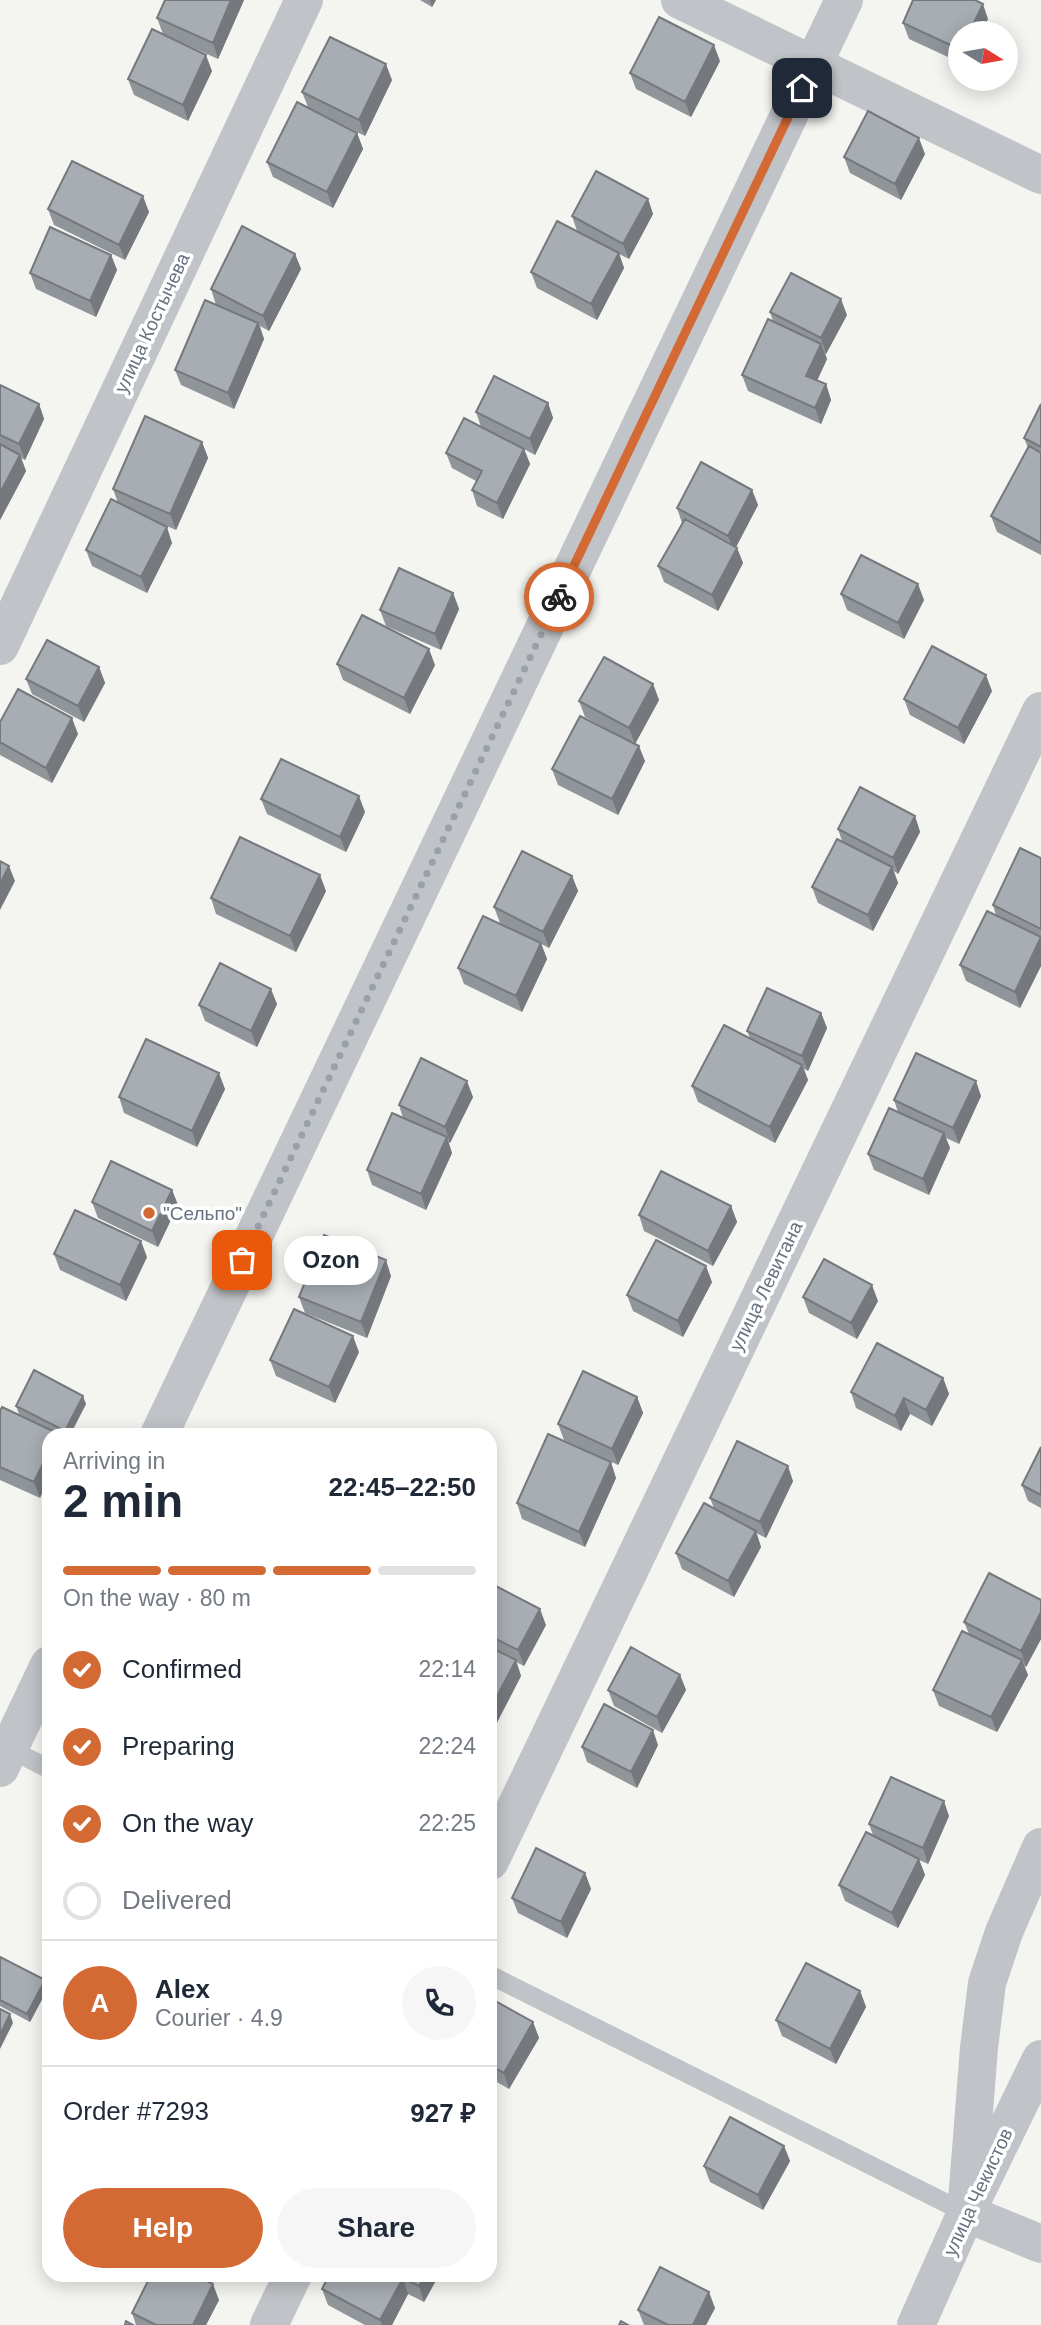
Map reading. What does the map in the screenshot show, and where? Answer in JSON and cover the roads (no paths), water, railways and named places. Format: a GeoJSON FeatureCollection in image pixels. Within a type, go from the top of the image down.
{"type":"FeatureCollection","features":[{"type":"Feature","properties":{"kind":"street","name":"улица Костычева"},"geometry":{"type":"LineString","coordinates":[[0,646],[304,0]]}},
{"type":"Feature","properties":{"kind":"street"},"geometry":{"type":"LineString","coordinates":[[680,0],[1041,175]]}},
{"type":"Feature","properties":{"kind":"street"},"geometry":{"type":"LineString","coordinates":[[162,1428],[844,0]]}},
{"type":"Feature","properties":{"kind":"street","name":"улица Левитана"},"geometry":{"type":"LineString","coordinates":[[497,1846],[1041,711]]}},
{"type":"Feature","properties":{"kind":"street"},"geometry":{"type":"LineString","coordinates":[[3,1753],[42,1678]]}},
{"type":"Feature","properties":{"kind":"street"},"geometry":{"type":"LineString","coordinates":[[1041,1847],[1004,1932],[987,1983],[966,2213],[1041,2244]]}},
{"type":"Feature","properties":{"kind":"street","name":"улица Чекистов"},"geometry":{"type":"LineString","coordinates":[[924,2321],[966,2213],[1041,2059]]}},
{"type":"Feature","properties":{"kind":"street"},"geometry":{"type":"LineString","coordinates":[[270,2325],[290,2282]]}},
{"type":"Feature","properties":{"kind":"lane"},"geometry":{"type":"LineString","coordinates":[[3,1753],[42,1767]]}},
{"type":"Feature","properties":{"kind":"lane"},"geometry":{"type":"LineString","coordinates":[[497,1978],[966,2213]]}},
{"type":"Feature","properties":{"kind":"place","name":"\"Сельпо\""},"geometry":{"type":"Point","coordinates":[149,1213]}},
{"type":"Feature","properties":{"kind":"place","name":"Ozon"},"geometry":{"type":"Point","coordinates":[242,1260]}}]}
